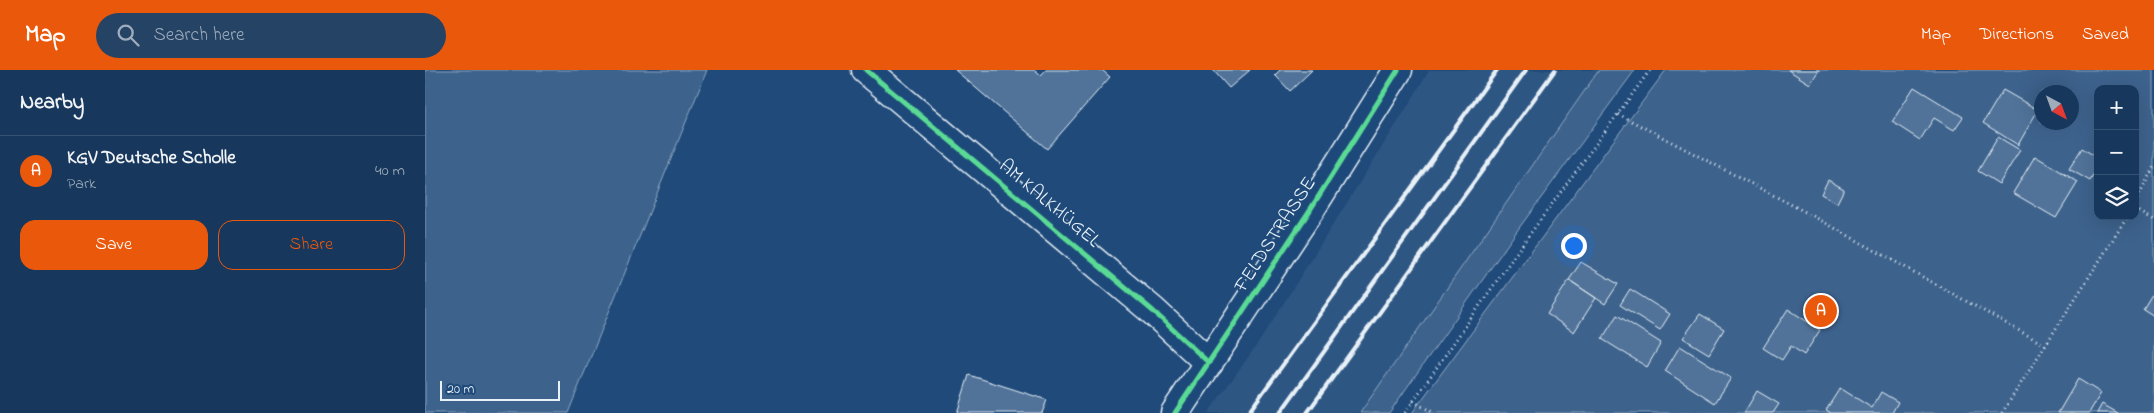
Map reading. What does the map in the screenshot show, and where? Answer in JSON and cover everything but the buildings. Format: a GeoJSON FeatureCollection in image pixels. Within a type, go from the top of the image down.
{"type":"FeatureCollection","features":[{"type":"Feature","properties":{"kind":"street","name":"AM KALKHÜGEL"},"geometry":{"type":"LineString","coordinates":[[866,70],[1153,311],[1209,363]]}},
{"type":"Feature","properties":{"kind":"street","name":"FELDSTRASSE"},"geometry":{"type":"LineString","coordinates":[[1175,413],[1315,202],[1398,70]]}},
{"type":"Feature","properties":{"kind":"path"},"geometry":{"type":"LineString","coordinates":[[1405,413],[1519,249],[1650,70]]}},
{"type":"Feature","properties":{"kind":"path"},"geometry":{"type":"LineString","coordinates":[[1618,114],[1813,216],[2045,346]]}},
{"type":"Feature","properties":{"kind":"path"},"geometry":{"type":"LineString","coordinates":[[2139,196],[2154,166]]}},
{"type":"Feature","properties":{"kind":"path"},"geometry":{"type":"LineString","coordinates":[[2139,211],[2154,220]]}},
{"type":"Feature","properties":{"kind":"path"},"geometry":{"type":"LineString","coordinates":[[2002,413],[2125,220]]}},
{"type":"Feature","properties":{"kind":"path"},"geometry":{"type":"LineString","coordinates":[[1413,401],[1434,413]]}},
{"type":"Feature","properties":{"kind":"shaded area"},"geometry":{"type":"Polygon","coordinates":[[[425,70],[707,70],[568,413],[425,413],[425,70]]]}},
{"type":"Feature","properties":{"kind":"shaded area"},"geometry":{"type":"Polygon","coordinates":[[[1429,70],[1599,70],[1360,413],[1208,413],[1259,342],[1429,70]]]}},
{"type":"Feature","properties":{"kind":"shaded area"},"geometry":{"type":"Polygon","coordinates":[[[1599,70],[1635,70],[1519,228],[1389,413],[1360,413],[1599,70]]]}},
{"type":"Feature","properties":{"kind":"shaded area"},"geometry":{"type":"Polygon","coordinates":[[[1666,70],[2154,70],[2154,413],[1412,413],[1666,70]]]}},
{"type":"Feature","properties":{"kind":"railway"},"geometry":{"type":"LineString","coordinates":[[1248,413],[1497,70]]}},
{"type":"Feature","properties":{"kind":"railway"},"geometry":{"type":"LineString","coordinates":[[1280,413],[1526,70]]}},
{"type":"Feature","properties":{"kind":"railway"},"geometry":{"type":"LineString","coordinates":[[1307,413],[1555,70]]}},
{"type":"Feature","properties":{"kind":"cycle path"},"geometry":{"type":"LineString","coordinates":[[866,70],[1153,311],[1209,363]]}},
{"type":"Feature","properties":{"kind":"cycle path"},"geometry":{"type":"LineString","coordinates":[[1175,413],[1310,210],[1398,70]]}},
{"type":"Feature","properties":{"kind":"place","name":"KGV Deutsche Scholle"},"geometry":{"type":"Point","coordinates":[1821,311]}}]}
